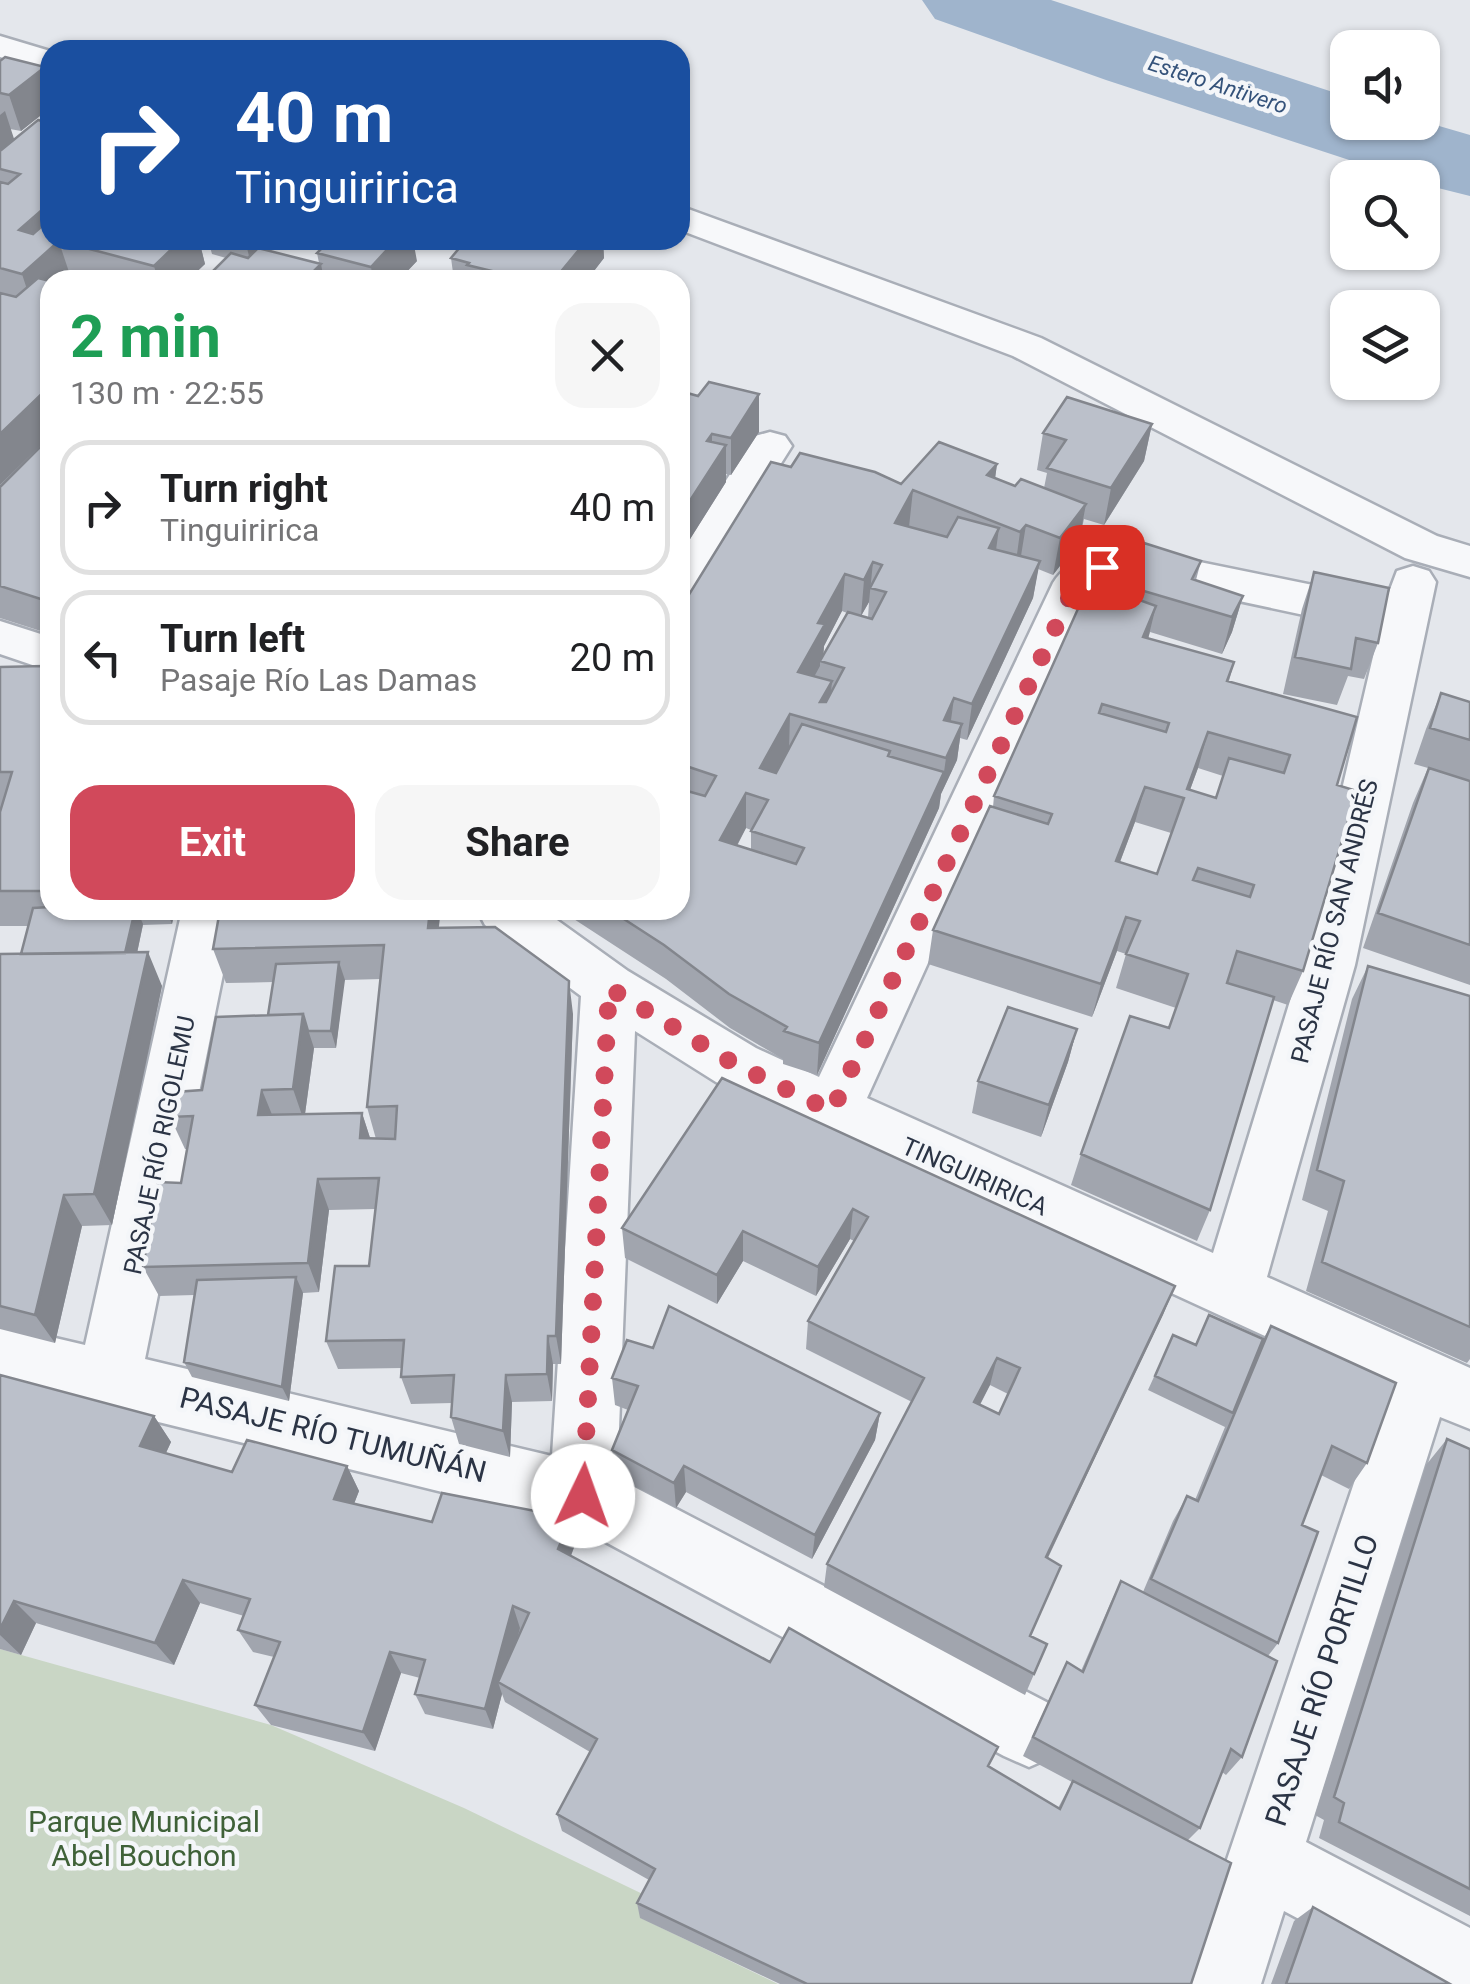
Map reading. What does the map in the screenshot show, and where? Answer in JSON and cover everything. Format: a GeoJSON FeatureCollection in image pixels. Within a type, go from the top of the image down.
{"type":"FeatureCollection","features":[{"type":"Feature","properties":{"kind":"street"},"geometry":{"type":"LineString","coordinates":[[0,46],[40,60]]}},
{"type":"Feature","properties":{"kind":"street"},"geometry":{"type":"LineString","coordinates":[[690,221],[1027,347],[1446,555]]}},
{"type":"Feature","properties":{"kind":"street"},"geometry":{"type":"LineString","coordinates":[[690,571],[770,446]]}},
{"type":"Feature","properties":{"kind":"street","name":"PASAJE RÍO SAN ANDRÉS"},"geometry":{"type":"LineString","coordinates":[[1232,1291],[1328,965],[1405,620],[1446,555]]}},
{"type":"Feature","properties":{"kind":"street"},"geometry":{"type":"LineString","coordinates":[[832,1111],[1076,583],[1102,567],[1136,564],[1405,620]]}},
{"type":"Feature","properties":{"kind":"street"},"geometry":{"type":"LineString","coordinates":[[0,637],[40,651]]}},
{"type":"Feature","properties":{"kind":"street","name":"PASAJE RÍO RIGOLEMU"},"geometry":{"type":"LineString","coordinates":[[110,1381],[207,920]]}},
{"type":"Feature","properties":{"kind":"street","name":"TINGUIRIRICA"},"geometry":{"type":"LineString","coordinates":[[517,920],[609,988],[736,1065],[1446,1388]]}},
{"type":"Feature","properties":{"kind":"street"},"geometry":{"type":"LineString","coordinates":[[1328,965],[1381,984]]}},
{"type":"Feature","properties":{"kind":"street"},"geometry":{"type":"LineString","coordinates":[[583,1496],[609,988]]}},
{"type":"Feature","properties":{"kind":"street","name":"PASAJE RÍO TUMUÑÁN"},"geometry":{"type":"LineString","coordinates":[[0,1354],[583,1496],[1029,1731]]}},
{"type":"Feature","properties":{"kind":"street","name":"PASAJE RÍO PORTILLO"},"geometry":{"type":"LineString","coordinates":[[1223,1984],[1263,1859],[1446,1388]]}},
{"type":"Feature","properties":{"kind":"street"},"geometry":{"type":"LineString","coordinates":[[1263,1859],[1470,1969]]}},
{"type":"Feature","properties":{"kind":"green space","name":"Parque Municipal Abel Bouchon"},"geometry":{"type":"Polygon","coordinates":[[[0,1649],[271,1725],[464,1808],[651,1898],[641,1918],[778,1984],[0,1984],[0,1649]]]}},
{"type":"Feature","properties":{"kind":"building"},"geometry":{"type":"Polygon","coordinates":[[[5,57],[40,66],[40,71],[9,95],[0,93],[0,61],[5,57]]]}},
{"type":"Feature","properties":{"kind":"building"},"geometry":{"type":"Polygon","coordinates":[[[40,120],[40,212],[19,230],[33,234],[40,228],[40,250],[49,250],[22,274],[0,268],[0,182],[8,184],[20,174],[0,169],[0,151],[40,120]]]}},
{"type":"Feature","properties":{"kind":"building"},"geometry":{"type":"Polygon","coordinates":[[[93,250],[171,250],[154,266],[93,250]]]}},
{"type":"Feature","properties":{"kind":"building"},"geometry":{"type":"Polygon","coordinates":[[[256,250],[266,250],[321,264],[315,270],[214,270],[231,253],[248,258],[256,250]]]}},
{"type":"Feature","properties":{"kind":"building"},"geometry":{"type":"Polygon","coordinates":[[[320,250],[387,250],[371,267],[317,253],[320,250]]]}},
{"type":"Feature","properties":{"kind":"building"},"geometry":{"type":"Polygon","coordinates":[[[458,250],[579,250],[562,270],[488,270],[451,258],[458,250]]]}},
{"type":"Feature","properties":{"kind":"building"},"geometry":{"type":"Polygon","coordinates":[[[40,278],[40,396],[0,434],[0,293],[16,297],[40,278]]]}},
{"type":"Feature","properties":{"kind":"building"},"geometry":{"type":"Polygon","coordinates":[[[709,382],[759,394],[731,438],[712,434],[707,441],[726,445],[690,501],[690,394],[698,396],[709,382]]]}},
{"type":"Feature","properties":{"kind":"building"},"geometry":{"type":"Polygon","coordinates":[[[1067,397],[1152,424],[1111,488],[1047,468],[1066,440],[1043,433],[1067,397]]]}},
{"type":"Feature","properties":{"kind":"building"},"geometry":{"type":"Polygon","coordinates":[[[939,442],[997,464],[987,475],[1015,486],[1021,479],[1086,504],[1060,538],[1026,525],[1020,532],[913,490],[895,523],[947,537],[958,517],[999,528],[989,548],[1040,561],[972,704],[954,698],[944,720],[962,724],[946,758],[790,714],[760,768],[776,773],[802,724],[944,772],[819,1043],[784,1031],[787,1027],[729,994],[625,920],[690,920],[690,792],[705,796],[716,776],[690,767],[690,593],[771,462],[791,467],[800,453],[875,472],[901,484],[939,442]],[[873,562],[864,580],[845,574],[818,623],[825,624],[798,672],[832,681],[820,702],[826,702],[844,668],[820,661],[848,612],[872,619],[886,592],[870,588],[882,565],[873,562]],[[746,793],[720,840],[796,864],[804,848],[751,831],[768,800],[746,793]]]}},
{"type":"Feature","properties":{"kind":"building"},"geometry":{"type":"Polygon","coordinates":[[[40,447],[40,599],[0,586],[0,487],[40,447]]]}},
{"type":"Feature","properties":{"kind":"building"},"geometry":{"type":"Polygon","coordinates":[[[1144,543],[1201,561],[1192,579],[1243,596],[1232,617],[1120,584],[1144,543]]]}},
{"type":"Feature","properties":{"kind":"building"},"geometry":{"type":"Polygon","coordinates":[[[1314,572],[1389,588],[1378,643],[1356,638],[1351,669],[1295,657],[1314,572]]]}},
{"type":"Feature","properties":{"kind":"building"},"geometry":{"type":"Polygon","coordinates":[[[1090,582],[1156,606],[1143,637],[1234,662],[1227,681],[1357,717],[1337,785],[1357,791],[1303,971],[1237,951],[1227,983],[1274,997],[1210,1210],[1081,1154],[1130,1016],[1169,1028],[1188,974],[1126,954],[1140,921],[1126,917],[1101,984],[933,930],[990,806],[1048,824],[1052,814],[994,796],[1090,582]],[[1102,704],[1099,713],[1166,732],[1169,723],[1102,704]],[[1208,732],[1187,789],[1216,798],[1229,758],[1284,773],[1290,755],[1208,732]],[[1145,787],[1116,861],[1157,874],[1184,798],[1145,787]],[[1198,868],[1193,880],[1250,897],[1254,885],[1198,868]]]}},
{"type":"Feature","properties":{"kind":"building"},"geometry":{"type":"Polygon","coordinates":[[[40,666],[40,891],[0,891],[0,812],[12,772],[0,772],[0,667],[40,666]]]}},
{"type":"Feature","properties":{"kind":"building"},"geometry":{"type":"Polygon","coordinates":[[[1441,693],[1470,702],[1470,740],[1430,728],[1441,693]]]}},
{"type":"Feature","properties":{"kind":"building"},"geometry":{"type":"Polygon","coordinates":[[[1429,768],[1470,781],[1470,945],[1378,913],[1429,768]]]}},
{"type":"Feature","properties":{"kind":"building"},"geometry":{"type":"Polygon","coordinates":[[[33,908],[40,908],[40,920],[133,920],[125,953],[21,954],[33,908]]]}},
{"type":"Feature","properties":{"kind":"building"},"geometry":{"type":"Polygon","coordinates":[[[218,920],[429,920],[428,928],[495,927],[569,981],[556,1336],[548,1336],[547,1374],[506,1375],[503,1431],[451,1417],[454,1375],[401,1377],[404,1340],[326,1341],[335,1266],[369,1266],[379,1178],[318,1179],[308,1263],[143,1267],[158,1182],[181,1183],[193,1116],[170,1117],[175,1092],[202,1090],[216,1017],[303,1014],[293,1089],[262,1090],[258,1115],[362,1113],[360,1138],[395,1139],[397,1106],[367,1107],[384,945],[213,949],[218,920]]]}},
{"type":"Feature","properties":{"kind":"building"},"geometry":{"type":"Polygon","coordinates":[[[148,952],[94,1194],[64,1195],[35,1315],[0,1306],[0,954],[148,952]]]}},
{"type":"Feature","properties":{"kind":"building"},"geometry":{"type":"Polygon","coordinates":[[[339,962],[331,1031],[308,1031],[303,1014],[268,1015],[276,964],[339,962]]]}},
{"type":"Feature","properties":{"kind":"building"},"geometry":{"type":"Polygon","coordinates":[[[1368,966],[1470,996],[1470,1327],[1322,1262],[1344,1181],[1317,1170],[1368,966]]]}},
{"type":"Feature","properties":{"kind":"building"},"geometry":{"type":"Polygon","coordinates":[[[1008,1007],[1077,1029],[1049,1105],[978,1081],[1008,1007]]]}},
{"type":"Feature","properties":{"kind":"building"},"geometry":{"type":"Polygon","coordinates":[[[722,1078],[1175,1286],[1046,1557],[1061,1566],[1030,1636],[1047,1644],[1034,1674],[827,1564],[924,1378],[808,1321],[868,1217],[853,1209],[818,1267],[743,1231],[717,1275],[622,1228],[722,1078]],[[997,1358],[974,1402],[999,1414],[1020,1368],[997,1358]]]}},
{"type":"Feature","properties":{"kind":"building"},"geometry":{"type":"Polygon","coordinates":[[[296,1277],[282,1387],[184,1362],[197,1280],[296,1277]]]}},
{"type":"Feature","properties":{"kind":"building"},"geometry":{"type":"Polygon","coordinates":[[[669,1306],[880,1413],[815,1535],[684,1466],[674,1483],[612,1450],[638,1386],[612,1378],[627,1340],[653,1348],[669,1306]]]}},
{"type":"Feature","properties":{"kind":"building"},"geometry":{"type":"Polygon","coordinates":[[[1209,1315],[1263,1339],[1233,1413],[1155,1376],[1173,1335],[1196,1345],[1209,1315]]]}},
{"type":"Feature","properties":{"kind":"building"},"geometry":{"type":"Polygon","coordinates":[[[1271,1326],[1396,1383],[1367,1463],[1332,1446],[1302,1525],[1318,1532],[1278,1643],[1151,1579],[1187,1496],[1198,1501],[1271,1326]]]}},
{"type":"Feature","properties":{"kind":"building"},"geometry":{"type":"Polygon","coordinates":[[[0,1375],[154,1416],[140,1446],[232,1472],[247,1440],[347,1466],[334,1499],[432,1522],[442,1493],[571,1518],[558,1549],[770,1662],[789,1628],[998,1747],[988,1766],[1060,1809],[1073,1781],[1231,1863],[1191,1984],[807,1984],[637,1903],[655,1869],[557,1814],[597,1739],[498,1682],[529,1613],[513,1606],[485,1709],[415,1694],[425,1660],[390,1652],[363,1732],[255,1705],[280,1642],[238,1630],[250,1599],[183,1580],[155,1643],[14,1601],[0,1629],[0,1375]]]}},
{"type":"Feature","properties":{"kind":"building"},"geometry":{"type":"Polygon","coordinates":[[[1447,1439],[1470,1449],[1470,1889],[1339,1822],[1344,1803],[1334,1797],[1447,1439]]]}},
{"type":"Feature","properties":{"kind":"building"},"geometry":{"type":"Polygon","coordinates":[[[1121,1581],[1277,1661],[1242,1757],[1231,1749],[1200,1828],[1033,1737],[1067,1662],[1083,1672],[1121,1581]]]}},
{"type":"Feature","properties":{"kind":"building"},"geometry":{"type":"Polygon","coordinates":[[[1313,1907],[1450,1984],[1286,1984],[1313,1907]]]}},
{"type":"Feature","properties":{"kind":"waterway","name":"Estero Antivero"},"geometry":{"type":"LineString","coordinates":[[966,0],[1138,61],[1470,167]]}},
{"type":"Feature","properties":{"kind":"route"},"geometry":{"type":"LineString","coordinates":[[583,1496],[609,988],[736,1065],[832,1111],[1076,583],[1102,567]]}}]}
